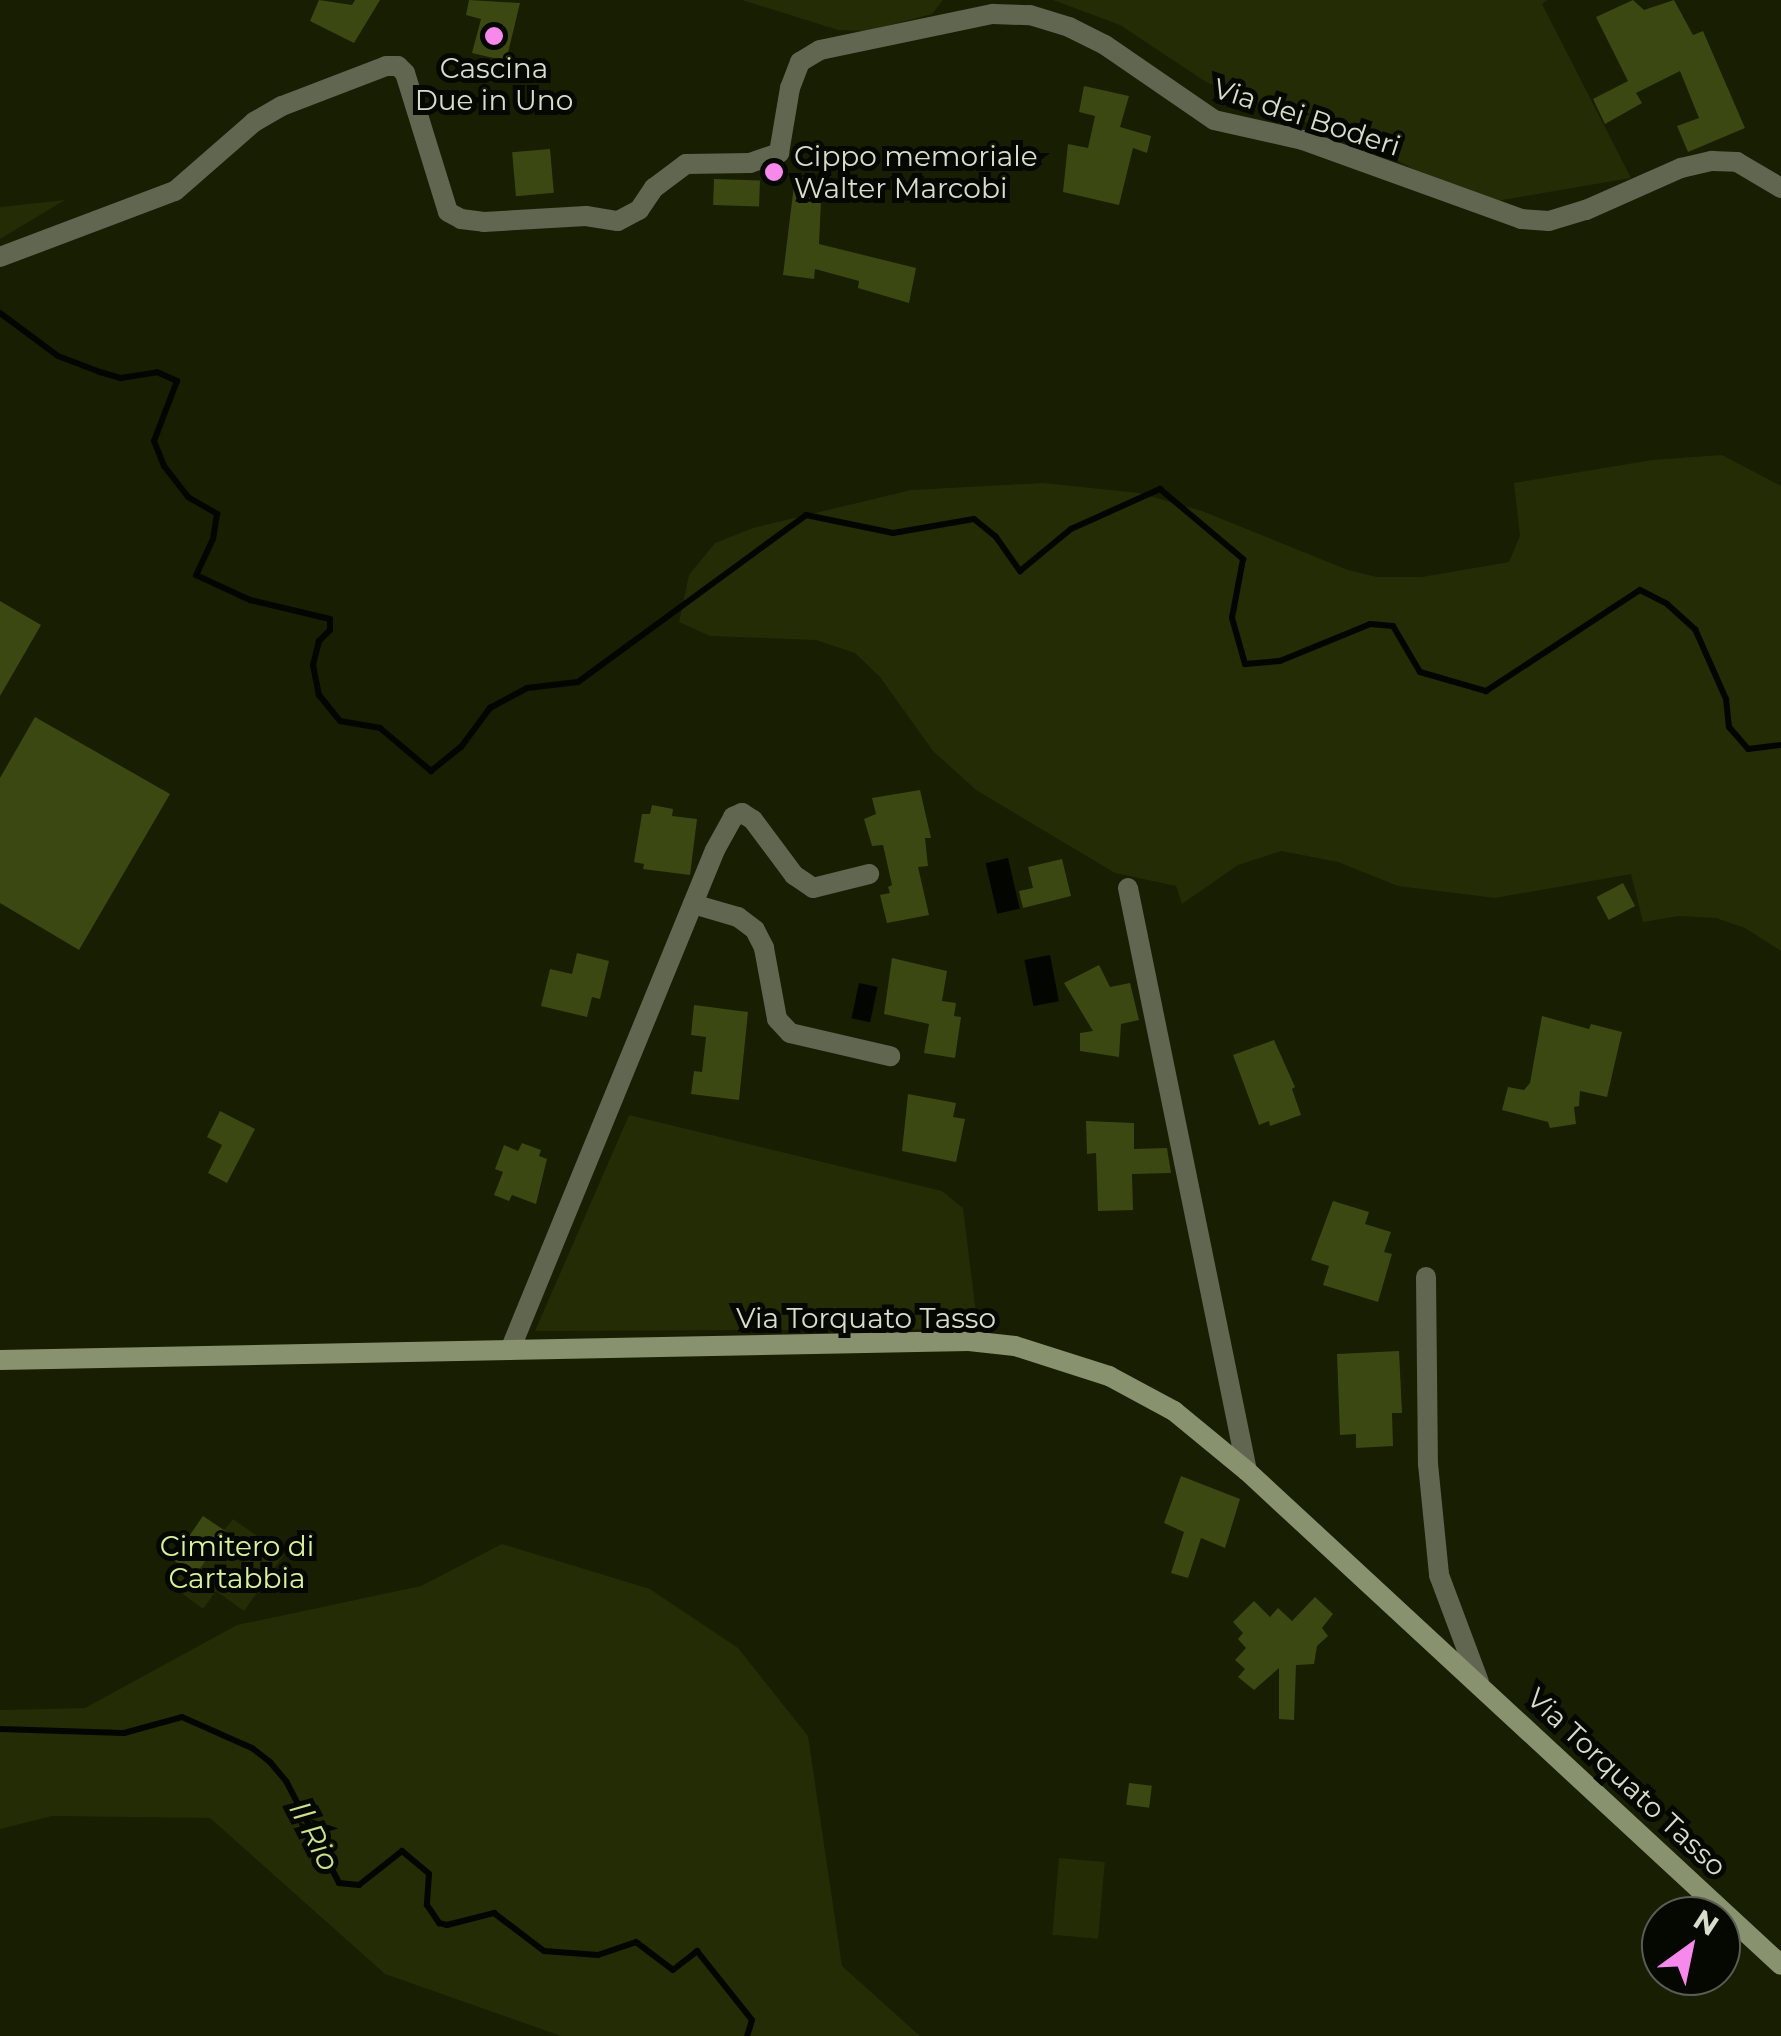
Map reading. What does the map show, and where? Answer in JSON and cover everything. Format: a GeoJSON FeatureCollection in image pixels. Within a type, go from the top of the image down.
{"type":"FeatureCollection","features":[{"type":"Feature","properties":{"kind":"street","name":"Via dei Boderi"},"geometry":{"type":"LineString","coordinates":[[0,257],[175,191],[254,122],[282,106],[386,66],[398,66],[405,73],[448,212],[484,222],[586,216],[618,221],[639,210],[654,188],[686,164],[750,164],[780,153],[790,88],[800,62],[820,50],[993,14],[1030,14],[1069,26],[1106,46],[1214,120],[1303,140],[1520,219],[1549,220],[1586,210],[1681,168],[1712,161],[1737,162],[1781,188]]}},
{"type":"Feature","properties":{"kind":"street"},"geometry":{"type":"LineString","coordinates":[[510,1350],[714,850],[734,817],[742,813],[752,820],[794,875],[813,888],[869,874]]}},
{"type":"Feature","properties":{"kind":"street"},"geometry":{"type":"LineString","coordinates":[[1128,888],[1248,1471]]}},
{"type":"Feature","properties":{"kind":"street"},"geometry":{"type":"LineString","coordinates":[[693,904],[738,917],[755,930],[764,948],[777,1019],[790,1033],[890,1056]]}},
{"type":"Feature","properties":{"kind":"street","name":"Via Torquato Tasso"},"geometry":{"type":"LineString","coordinates":[[1426,1277],[1428,1464],[1438,1574],[1479,1682]]}},
{"type":"Feature","properties":{"kind":"street","name":"Via Torquato Tasso"},"geometry":{"type":"LineString","coordinates":[[0,1360],[922,1341],[1016,1346],[1125,1384],[1174,1412],[1248,1471],[1781,1964]]}},
{"type":"Feature","properties":{"kind":"green space"},"geometry":{"type":"Polygon","coordinates":[[[742,0],[943,0],[932,14],[867,31],[838,30],[742,0]]]}},
{"type":"Feature","properties":{"kind":"green space"},"geometry":{"type":"Polygon","coordinates":[[[1053,0],[1547,0],[1542,4],[1631,178],[1479,204],[1383,153],[1206,82],[1120,25],[1053,0]]]}},
{"type":"Feature","properties":{"kind":"green space"},"geometry":{"type":"Polygon","coordinates":[[[65,200],[0,239],[0,207],[65,200]]]}},
{"type":"Feature","properties":{"kind":"green space"},"geometry":{"type":"Polygon","coordinates":[[[1722,455],[1781,486],[1781,951],[1745,928],[1716,918],[1679,916],[1643,922],[1631,874],[1495,898],[1398,886],[1338,862],[1281,851],[1238,865],[1182,904],[1176,886],[1115,873],[976,790],[933,751],[880,677],[855,653],[816,640],[710,636],[679,622],[689,575],[715,543],[753,528],[911,490],[1043,483],[1139,493],[1202,511],[1348,570],[1377,577],[1422,577],[1509,562],[1520,536],[1514,483],[1652,460],[1722,455]]]}},
{"type":"Feature","properties":{"kind":"green space"},"geometry":{"type":"Polygon","coordinates":[[[629,1115],[942,1191],[963,1208],[978,1329],[535,1331],[629,1115]]]}},
{"type":"Feature","properties":{"kind":"green space","name":"Cimitero di Cartabbia"},"geometry":{"type":"Polygon","coordinates":[[[203,1516],[224,1530],[233,1519],[284,1555],[244,1611],[216,1591],[203,1609],[172,1586],[184,1568],[172,1559],[203,1516]]]}},
{"type":"Feature","properties":{"kind":"green space"},"geometry":{"type":"Polygon","coordinates":[[[502,1544],[650,1589],[738,1648],[808,1736],[842,1966],[920,2036],[561,2036],[385,1974],[210,1818],[52,1816],[0,1829],[0,1710],[85,1708],[237,1625],[421,1586],[502,1544]]]}},
{"type":"Feature","properties":{"kind":"green space"},"geometry":{"type":"Polygon","coordinates":[[[1059,1858],[1105,1862],[1098,1939],[1052,1935],[1059,1858]]]}},
{"type":"Feature","properties":{"kind":"shaded area"},"geometry":{"type":"Polygon","coordinates":[[[1008,858],[1020,909],[997,914],[986,863],[1008,858]]]}},
{"type":"Feature","properties":{"kind":"shaded area"},"geometry":{"type":"Polygon","coordinates":[[[1050,955],[1059,1001],[1033,1006],[1024,960],[1050,955]]]}},
{"type":"Feature","properties":{"kind":"shaded area"},"geometry":{"type":"Polygon","coordinates":[[[859,983],[878,987],[870,1022],[852,1018],[859,983]]]}},
{"type":"Feature","properties":{"kind":"building"},"geometry":{"type":"Polygon","coordinates":[[[319,0],[352,5],[355,0],[380,0],[354,43],[310,21],[319,0]]]}},
{"type":"Feature","properties":{"kind":"building","name":"Cascina Due in Uno"},"geometry":{"type":"Polygon","coordinates":[[[469,0],[520,3],[506,61],[472,53],[481,19],[466,15],[469,0]]]}},
{"type":"Feature","properties":{"kind":"building"},"geometry":{"type":"Polygon","coordinates":[[[1633,0],[1644,10],[1674,0],[1693,35],[1703,31],[1745,128],[1688,152],[1677,126],[1699,118],[1680,71],[1636,93],[1642,103],[1605,124],[1593,99],[1628,81],[1596,17],[1633,0]]]}},
{"type":"Feature","properties":{"kind":"building"},"geometry":{"type":"Polygon","coordinates":[[[1084,86],[1129,96],[1120,127],[1151,136],[1147,153],[1133,148],[1119,205],[1063,192],[1068,144],[1088,148],[1095,116],[1079,112],[1084,86]]]}},
{"type":"Feature","properties":{"kind":"building"},"geometry":{"type":"Polygon","coordinates":[[[550,149],[554,193],[516,196],[512,152],[550,149]]]}},
{"type":"Feature","properties":{"kind":"building"},"geometry":{"type":"Polygon","coordinates":[[[795,177],[822,179],[819,244],[916,268],[909,303],[858,288],[859,281],[815,269],[814,279],[783,275],[795,177]]]}},
{"type":"Feature","properties":{"kind":"building"},"geometry":{"type":"Polygon","coordinates":[[[714,179],[760,181],[759,207],[713,205],[714,179]]]}},
{"type":"Feature","properties":{"kind":"building"},"geometry":{"type":"Polygon","coordinates":[[[0,601],[41,625],[0,696],[0,601]]]}},
{"type":"Feature","properties":{"kind":"building"},"geometry":{"type":"Polygon","coordinates":[[[35,717],[170,794],[79,950],[0,903],[0,778],[35,717]]]}},
{"type":"Feature","properties":{"kind":"building"},"geometry":{"type":"Polygon","coordinates":[[[920,790],[931,838],[925,838],[928,866],[918,867],[929,915],[887,923],[880,895],[890,893],[888,887],[892,885],[883,845],[872,846],[864,819],[876,814],[872,798],[920,790]]]}},
{"type":"Feature","properties":{"kind":"building"},"geometry":{"type":"Polygon","coordinates":[[[652,805],[673,809],[672,816],[697,819],[690,875],[643,869],[644,864],[634,862],[642,814],[650,814],[652,805]]]}},
{"type":"Feature","properties":{"kind":"building"},"geometry":{"type":"Polygon","coordinates":[[[1062,859],[1071,896],[1023,908],[1019,891],[1033,888],[1028,867],[1062,859]]]}},
{"type":"Feature","properties":{"kind":"building"},"geometry":{"type":"Polygon","coordinates":[[[1623,883],[1635,906],[1609,920],[1597,897],[1623,883]]]}},
{"type":"Feature","properties":{"kind":"building"},"geometry":{"type":"Polygon","coordinates":[[[577,953],[609,961],[600,999],[592,997],[587,1017],[541,1006],[550,969],[572,974],[577,953]]]}},
{"type":"Feature","properties":{"kind":"building"},"geometry":{"type":"Polygon","coordinates":[[[892,958],[947,971],[942,1001],[956,1003],[954,1016],[961,1017],[955,1058],[924,1053],[929,1024],[884,1014],[892,958]]]}},
{"type":"Feature","properties":{"kind":"building"},"geometry":{"type":"Polygon","coordinates":[[[1099,965],[1110,987],[1130,983],[1139,1020],[1121,1024],[1119,1057],[1080,1051],[1080,1033],[1093,1031],[1064,983],[1099,965]]]}},
{"type":"Feature","properties":{"kind":"building"},"geometry":{"type":"Polygon","coordinates":[[[694,1005],[748,1012],[739,1100],[691,1094],[694,1071],[702,1072],[706,1037],[691,1035],[694,1005]]]}},
{"type":"Feature","properties":{"kind":"building"},"geometry":{"type":"Polygon","coordinates":[[[1542,1016],[1589,1029],[1591,1024],[1622,1032],[1607,1097],[1580,1091],[1579,1106],[1574,1107],[1576,1124],[1550,1128],[1548,1122],[1502,1110],[1508,1087],[1524,1090],[1530,1083],[1542,1016]]]}},
{"type":"Feature","properties":{"kind":"building"},"geometry":{"type":"Polygon","coordinates":[[[1274,1040],[1295,1087],[1292,1089],[1301,1115],[1270,1126],[1269,1121],[1259,1125],[1233,1055],[1274,1040]]]}},
{"type":"Feature","properties":{"kind":"building"},"geometry":{"type":"Polygon","coordinates":[[[908,1094],[956,1103],[953,1117],[965,1119],[956,1162],[902,1151],[908,1094]]]}},
{"type":"Feature","properties":{"kind":"building"},"geometry":{"type":"Polygon","coordinates":[[[220,1111],[255,1129],[227,1183],[208,1173],[222,1145],[207,1137],[220,1111]]]}},
{"type":"Feature","properties":{"kind":"building"},"geometry":{"type":"Polygon","coordinates":[[[1086,1121],[1134,1123],[1134,1149],[1167,1148],[1171,1173],[1132,1174],[1133,1210],[1098,1211],[1096,1153],[1087,1154],[1086,1121]]]}},
{"type":"Feature","properties":{"kind":"building"},"geometry":{"type":"Polygon","coordinates":[[[522,1143],[541,1150],[539,1156],[547,1159],[536,1204],[512,1195],[509,1201],[494,1195],[503,1172],[495,1169],[504,1145],[518,1151],[522,1143]]]}},
{"type":"Feature","properties":{"kind":"building"},"geometry":{"type":"Polygon","coordinates":[[[1333,1201],[1369,1212],[1365,1224],[1391,1232],[1384,1252],[1392,1254],[1378,1302],[1323,1285],[1329,1266],[1311,1260],[1333,1201]]]}},
{"type":"Feature","properties":{"kind":"building"},"geometry":{"type":"Polygon","coordinates":[[[1399,1351],[1402,1413],[1392,1413],[1393,1446],[1356,1448],[1356,1434],[1340,1435],[1337,1354],[1399,1351]]]}},
{"type":"Feature","properties":{"kind":"building"},"geometry":{"type":"Polygon","coordinates":[[[1181,1476],[1240,1499],[1225,1548],[1201,1538],[1188,1578],[1171,1573],[1184,1532],[1164,1523],[1181,1476]]]}},
{"type":"Feature","properties":{"kind":"building"},"geometry":{"type":"Polygon","coordinates":[[[203,1516],[225,1531],[196,1575],[173,1560],[203,1516]]]}},
{"type":"Feature","properties":{"kind":"building"},"geometry":{"type":"Polygon","coordinates":[[[1315,1597],[1333,1614],[1322,1628],[1328,1636],[1317,1646],[1314,1664],[1296,1665],[1294,1720],[1279,1719],[1279,1668],[1254,1690],[1238,1677],[1245,1669],[1235,1660],[1246,1648],[1238,1639],[1243,1633],[1233,1622],[1254,1601],[1270,1617],[1278,1608],[1292,1621],[1315,1597]]]}},
{"type":"Feature","properties":{"kind":"building"},"geometry":{"type":"Polygon","coordinates":[[[1129,1783],[1152,1786],[1149,1808],[1126,1805],[1129,1783]]]}},
{"type":"Feature","properties":{"kind":"waterway"},"geometry":{"type":"LineString","coordinates":[[0,313],[58,356],[121,378],[157,372],[177,381],[154,441],[164,466],[188,497],[217,514],[213,539],[196,575],[250,600],[330,619],[330,630],[319,641],[313,665],[319,695],[340,721],[380,728],[431,771],[461,747],[490,708],[527,688],[578,682],[806,515],[893,533],[974,519],[996,537],[1020,571],[1071,529],[1160,489],[1243,559],[1232,618],[1245,664],[1280,661],[1370,624],[1393,626],[1420,672],[1486,691],[1640,590],[1667,604],[1695,629],[1726,699],[1729,727],[1748,749],[1781,745]]}},
{"type":"Feature","properties":{"kind":"waterway","name":"Il Rio"},"geometry":{"type":"LineString","coordinates":[[0,1729],[124,1733],[182,1717],[252,1748],[270,1762],[286,1781],[339,1883],[359,1885],[402,1851],[429,1874],[427,1905],[439,1923],[447,1925],[494,1913],[544,1951],[598,1955],[636,1942],[673,1970],[697,1951],[752,2020],[747,2036]]}},
{"type":"Feature","properties":{"kind":"place","name":"Cascina Due in Uno"},"geometry":{"type":"Point","coordinates":[494,36]}},
{"type":"Feature","properties":{"kind":"place","name":"Cippo memoriale Walter Marcobi"},"geometry":{"type":"Point","coordinates":[774,172]}}]}
